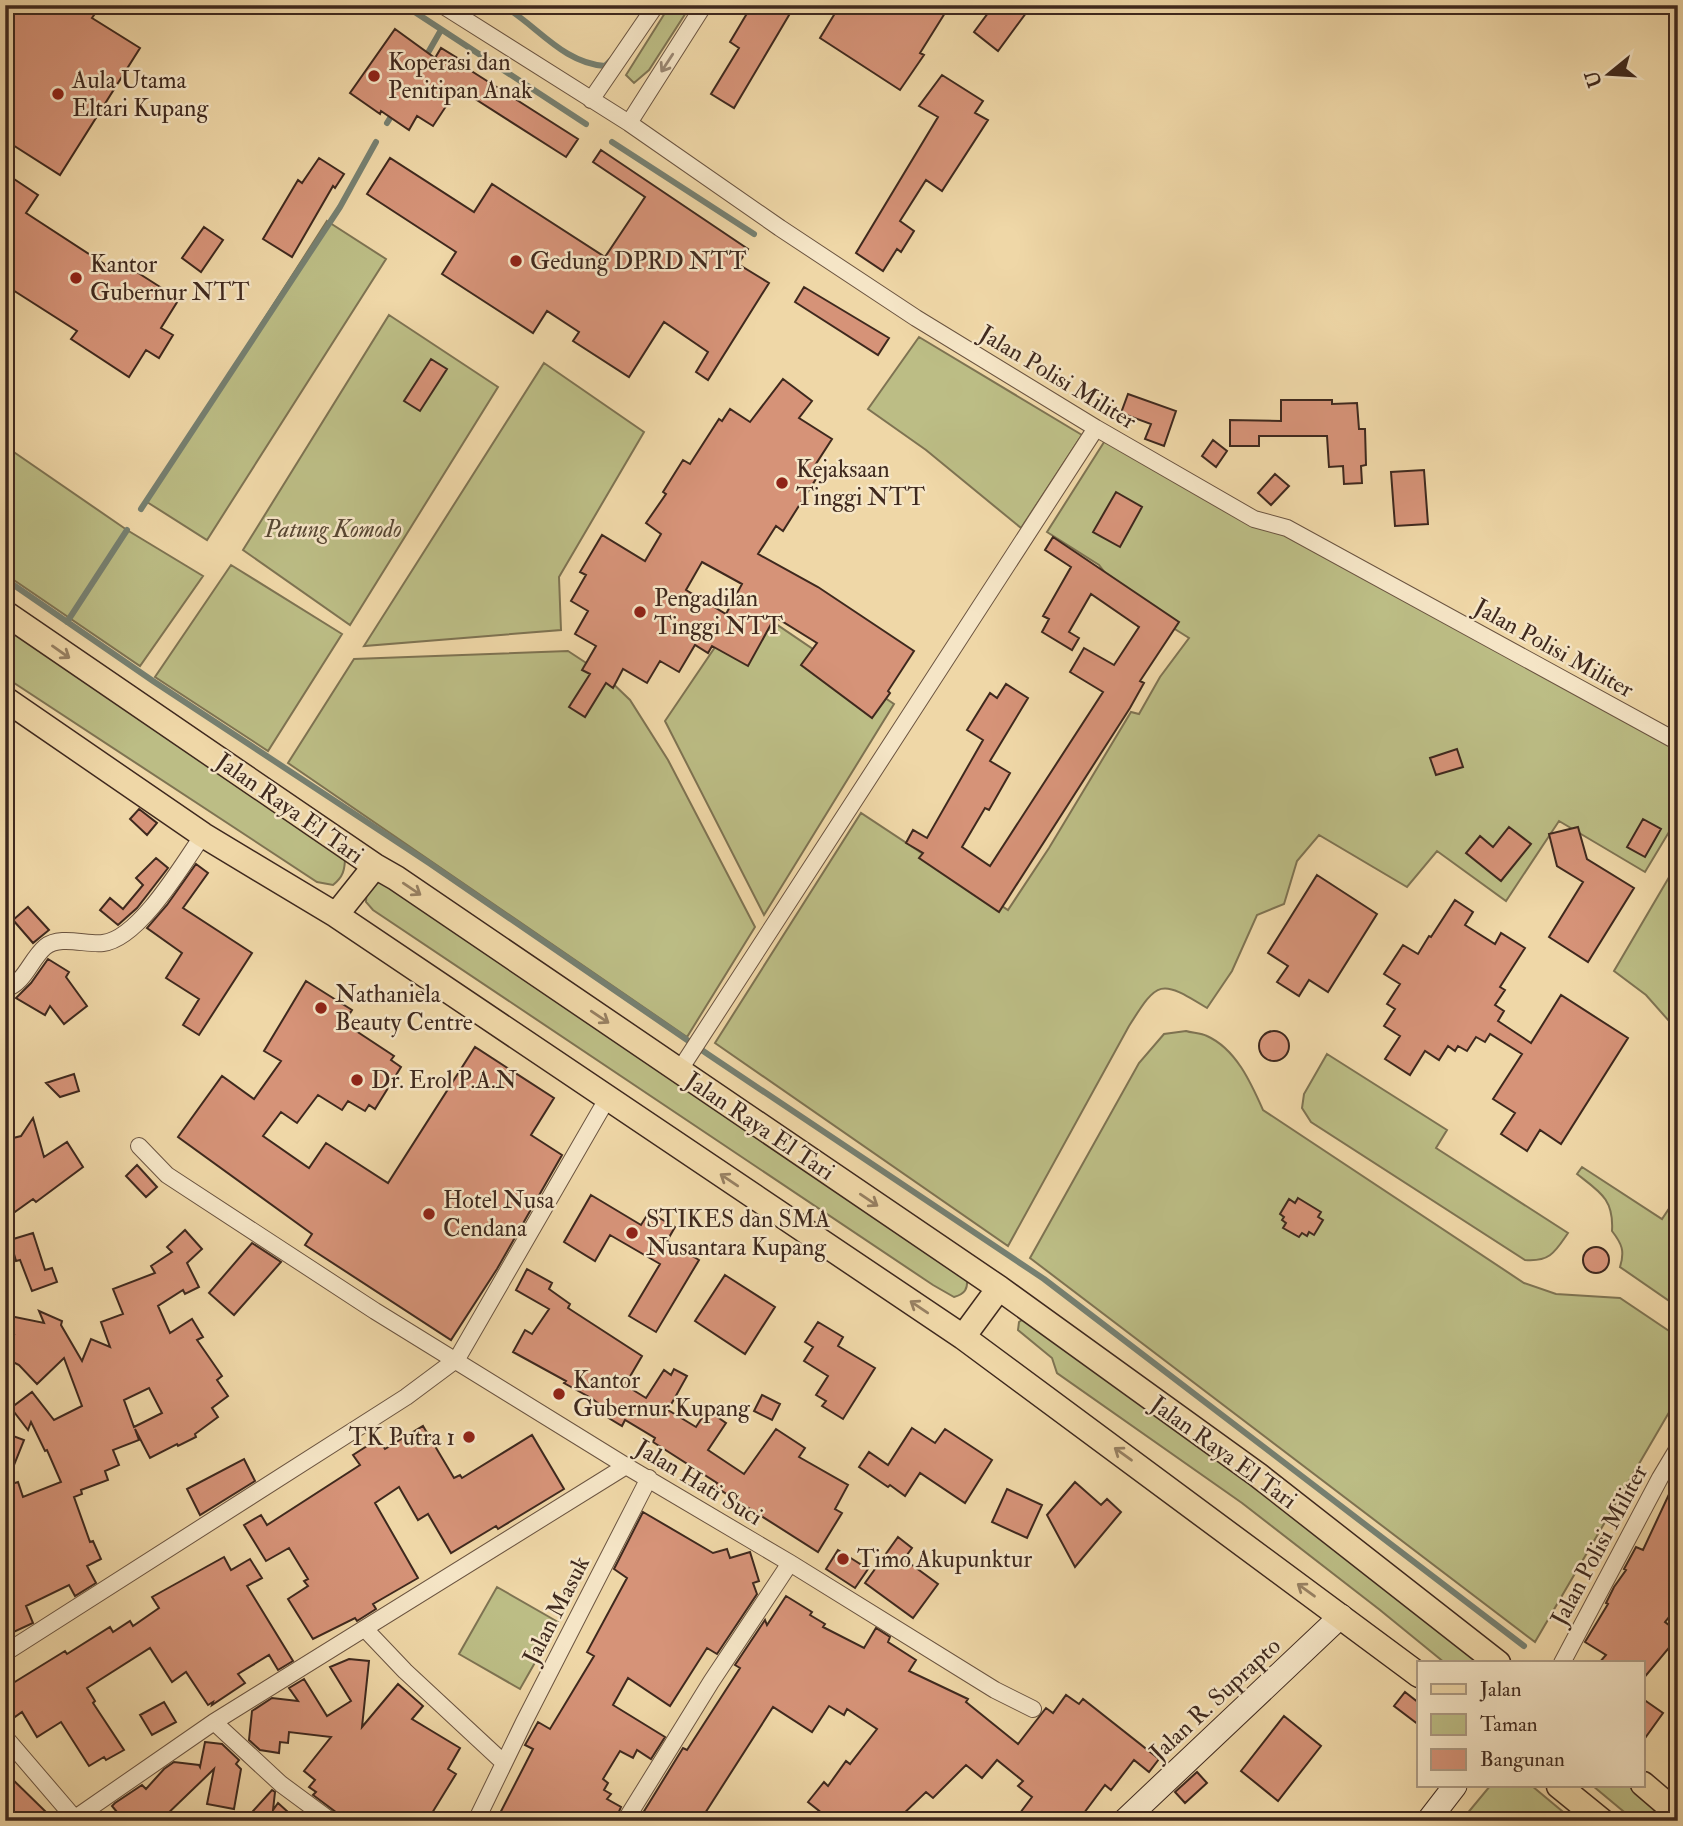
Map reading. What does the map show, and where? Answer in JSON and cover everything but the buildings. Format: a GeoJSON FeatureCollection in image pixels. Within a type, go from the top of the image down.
{"type":"FeatureCollection","features":[{"type":"Feature","properties":{"kind":"main road","name":"Jalan Raya El Tari"},"geometry":{"type":"LineString","coordinates":[[5,613],[374,866],[684,1065],[1258,1475],[1495,1661]]}},
{"type":"Feature","properties":{"kind":"main road"},"geometry":{"type":"LineString","coordinates":[[5,699],[203,835],[336,915],[963,1336],[1417,1673]]}},
{"type":"Feature","properties":{"kind":"main road"},"geometry":{"type":"LineString","coordinates":[[336,915],[374,866]]}},
{"type":"Feature","properties":{"kind":"main road"},"geometry":{"type":"LineString","coordinates":[[963,1336],[999,1288]]}},
{"type":"Feature","properties":{"kind":"main road"},"geometry":{"type":"LineString","coordinates":[[1644,1785],[1678,1814]]}},
{"type":"Feature","properties":{"kind":"main road"},"geometry":{"type":"LineString","coordinates":[[1560,1787],[1602,1821]]}},
{"type":"Feature","properties":{"kind":"street","name":"Jalan Polisi Militer"},"geometry":{"type":"LineString","coordinates":[[442,5],[628,123],[916,318],[1096,428],[1254,519],[1287,528],[1678,742]]}},
{"type":"Feature","properties":{"kind":"street"},"geometry":{"type":"LineString","coordinates":[[591,100],[656,5]]}},
{"type":"Feature","properties":{"kind":"street"},"geometry":{"type":"LineString","coordinates":[[628,123],[704,5]]}},
{"type":"Feature","properties":{"kind":"street"},"geometry":{"type":"LineString","coordinates":[[684,1065],[1096,428]]}},
{"type":"Feature","properties":{"kind":"street"},"geometry":{"type":"LineString","coordinates":[[5,989],[14,986],[46,946],[62,942],[104,943],[133,928],[203,835]]}},
{"type":"Feature","properties":{"kind":"street"},"geometry":{"type":"LineString","coordinates":[[5,1653],[406,1396],[457,1359],[607,1099]]}},
{"type":"Feature","properties":{"kind":"street","name":"Jalan Hati Suci"},"geometry":{"type":"LineString","coordinates":[[139,1146],[167,1175],[375,1311],[995,1690],[1033,1709]]}},
{"type":"Feature","properties":{"kind":"street","name":"Jalan Polisi Militer"},"geometry":{"type":"LineString","coordinates":[[1563,1661],[1678,1448]]}},
{"type":"Feature","properties":{"kind":"street"},"geometry":{"type":"LineString","coordinates":[[5,1737],[74,1820],[214,1722],[626,1466]]}},
{"type":"Feature","properties":{"kind":"street","name":"Jalan Masuk"},"geometry":{"type":"LineString","coordinates":[[476,1821],[649,1478]]}},
{"type":"Feature","properties":{"kind":"street"},"geometry":{"type":"LineString","coordinates":[[625,1821],[711,1682],[790,1563]]}},
{"type":"Feature","properties":{"kind":"street","name":"Jalan R. Suprapto"},"geometry":{"type":"LineString","coordinates":[[1124,1821],[1341,1616]]}},
{"type":"Feature","properties":{"kind":"street"},"geometry":{"type":"LineString","coordinates":[[365,1629],[405,1671],[505,1763]]}},
{"type":"Feature","properties":{"kind":"street"},"geometry":{"type":"LineString","coordinates":[[214,1722],[281,1784],[331,1821]]}},
{"type":"Feature","properties":{"kind":"street"},"geometry":{"type":"LineString","coordinates":[[1428,1821],[1454,1787]]}},
{"type":"Feature","properties":{"kind":"green space"},"geometry":{"type":"Polygon","coordinates":[[[670,5],[691,5],[649,70],[634,83],[626,75],[670,5]]]}},
{"type":"Feature","properties":{"kind":"green space"},"geometry":{"type":"Polygon","coordinates":[[[327,221],[386,259],[207,540],[147,502],[327,221]]]}},
{"type":"Feature","properties":{"kind":"green space","name":"Patung Komodo"},"geometry":{"type":"Polygon","coordinates":[[[389,315],[498,387],[350,625],[243,550],[389,315]]]}},
{"type":"Feature","properties":{"kind":"green space"},"geometry":{"type":"Polygon","coordinates":[[[919,337],[1082,435],[1021,528],[926,450],[868,409],[919,337]]]}},
{"type":"Feature","properties":{"kind":"green space"},"geometry":{"type":"Polygon","coordinates":[[[544,363],[644,432],[559,577],[561,630],[364,646],[544,363]]]}},
{"type":"Feature","properties":{"kind":"green space"},"geometry":{"type":"Polygon","coordinates":[[[1106,439],[1312,543],[1678,748],[1678,817],[1645,872],[1559,821],[1506,901],[1437,851],[1407,887],[1319,835],[1297,861],[1284,904],[1257,915],[1232,971],[1207,1008],[1169,989],[1154,992],[1147,1000],[1129,1026],[1008,1246],[715,1043],[861,813],[1008,910],[1049,848],[1131,712],[1139,714],[1160,677],[1189,638],[1124,597],[1099,565],[1047,532],[1106,439]]]}},
{"type":"Feature","properties":{"kind":"green space"},"geometry":{"type":"Polygon","coordinates":[[[5,446],[127,530],[203,576],[140,666],[5,574],[5,446]]]}},
{"type":"Feature","properties":{"kind":"green space"},"geometry":{"type":"Polygon","coordinates":[[[231,565],[342,634],[268,751],[155,677],[231,565]]]}},
{"type":"Feature","properties":{"kind":"green space"},"geometry":{"type":"Polygon","coordinates":[[[745,603],[894,704],[764,915],[665,721],[745,603]]]}},
{"type":"Feature","properties":{"kind":"green space"},"geometry":{"type":"Polygon","coordinates":[[[5,619],[345,857],[344,869],[339,879],[333,885],[317,882],[5,677],[5,619]]]}},
{"type":"Feature","properties":{"kind":"green space"},"geometry":{"type":"Polygon","coordinates":[[[568,651],[603,674],[630,700],[668,760],[755,927],[687,1037],[288,763],[354,659],[568,651]]]}},
{"type":"Feature","properties":{"kind":"green space"},"geometry":{"type":"Polygon","coordinates":[[[1678,862],[1678,1026],[1669,1021],[1646,995],[1614,971],[1678,862]]]}},
{"type":"Feature","properties":{"kind":"green space"},"geometry":{"type":"Polygon","coordinates":[[[383,878],[967,1278],[965,1290],[954,1297],[933,1285],[373,910],[366,902],[367,887],[383,878]]]}},
{"type":"Feature","properties":{"kind":"green space"},"geometry":{"type":"Polygon","coordinates":[[[1186,1031],[1207,1036],[1226,1049],[1241,1068],[1263,1110],[1524,1283],[1556,1294],[1620,1298],[1678,1337],[1678,1397],[1535,1642],[1030,1258],[1139,1063],[1164,1034],[1186,1031]]]}},
{"type":"Feature","properties":{"kind":"green space"},"geometry":{"type":"Polygon","coordinates":[[[1327,1054],[1447,1130],[1436,1148],[1568,1233],[1555,1250],[1540,1259],[1525,1260],[1311,1122],[1302,1108],[1304,1094],[1327,1054]]]}},
{"type":"Feature","properties":{"kind":"green space"},"geometry":{"type":"Polygon","coordinates":[[[1582,1167],[1662,1219],[1678,1195],[1678,1307],[1620,1267],[1622,1248],[1612,1231],[1611,1211],[1604,1197],[1577,1174],[1582,1167]]]}},
{"type":"Feature","properties":{"kind":"green space"},"geometry":{"type":"Polygon","coordinates":[[[1025,1318],[1035,1319],[1487,1661],[1443,1661],[1242,1503],[1057,1373],[1052,1358],[1018,1330],[1019,1322],[1025,1318]]]}},
{"type":"Feature","properties":{"kind":"green space"},"geometry":{"type":"Polygon","coordinates":[[[497,1587],[558,1622],[520,1689],[459,1654],[497,1587]]]}},
{"type":"Feature","properties":{"kind":"green space"},"geometry":{"type":"Polygon","coordinates":[[[1489,1787],[1533,1787],[1574,1821],[1461,1821],[1489,1787]]]}},
{"type":"Feature","properties":{"kind":"green space"},"geometry":{"type":"Polygon","coordinates":[[[1594,1787],[1638,1787],[1678,1821],[1635,1821],[1594,1787]]]}},
{"type":"Feature","properties":{"kind":"waterway"},"geometry":{"type":"LineString","coordinates":[[404,5],[586,124]]}},
{"type":"Feature","properties":{"kind":"waterway"},"geometry":{"type":"LineString","coordinates":[[502,5],[576,58],[605,66],[612,59]]}},
{"type":"Feature","properties":{"kind":"waterway"},"geometry":{"type":"LineString","coordinates":[[425,58],[441,30]]}},
{"type":"Feature","properties":{"kind":"waterway"},"geometry":{"type":"LineString","coordinates":[[387,123],[395,110]]}},
{"type":"Feature","properties":{"kind":"waterway"},"geometry":{"type":"LineString","coordinates":[[141,509],[340,207],[376,142]]}},
{"type":"Feature","properties":{"kind":"waterway"},"geometry":{"type":"LineString","coordinates":[[612,142],[754,234]]}},
{"type":"Feature","properties":{"kind":"waterway"},"geometry":{"type":"LineString","coordinates":[[67,622],[127,530]]}},
{"type":"Feature","properties":{"kind":"waterway"},"geometry":{"type":"LineString","coordinates":[[5,579],[1044,1279],[1524,1646]]}},
{"type":"Feature","properties":{"kind":"place","name":"Koperasi dan Penitipan Anak"},"geometry":{"type":"Point","coordinates":[374,76]}},
{"type":"Feature","properties":{"kind":"place","name":"Aula Utama Eltari Kupang"},"geometry":{"type":"Point","coordinates":[58,94]}},
{"type":"Feature","properties":{"kind":"place","name":"Gedung DPRD NTT"},"geometry":{"type":"Point","coordinates":[516,261]}},
{"type":"Feature","properties":{"kind":"place","name":"Kantor Gubernur NTT"},"geometry":{"type":"Point","coordinates":[76,278]}},
{"type":"Feature","properties":{"kind":"place","name":"Kejaksaan Tinggi NTT"},"geometry":{"type":"Point","coordinates":[782,483]}},
{"type":"Feature","properties":{"kind":"place","name":"Pengadilan Tinggi NTT"},"geometry":{"type":"Point","coordinates":[640,612]}},
{"type":"Feature","properties":{"kind":"place","name":"Nathaniela Beauty Centre"},"geometry":{"type":"Point","coordinates":[321,1008]}},
{"type":"Feature","properties":{"kind":"place","name":"Dr. Erol P.A.N"},"geometry":{"type":"Point","coordinates":[357,1080]}},
{"type":"Feature","properties":{"kind":"place","name":"Hotel Nusa Cendana"},"geometry":{"type":"Point","coordinates":[429,1214]}},
{"type":"Feature","properties":{"kind":"place","name":"STIKES dan SMA Nusantara Kupang"},"geometry":{"type":"Point","coordinates":[632,1233]}},
{"type":"Feature","properties":{"kind":"place","name":"Kantor Gubernur Kupang"},"geometry":{"type":"Point","coordinates":[559,1394]}},
{"type":"Feature","properties":{"kind":"place","name":"TK Putra 1"},"geometry":{"type":"Point","coordinates":[469,1437]}},
{"type":"Feature","properties":{"kind":"place","name":"Timo Akupunktur"},"geometry":{"type":"Point","coordinates":[843,1559]}}]}
